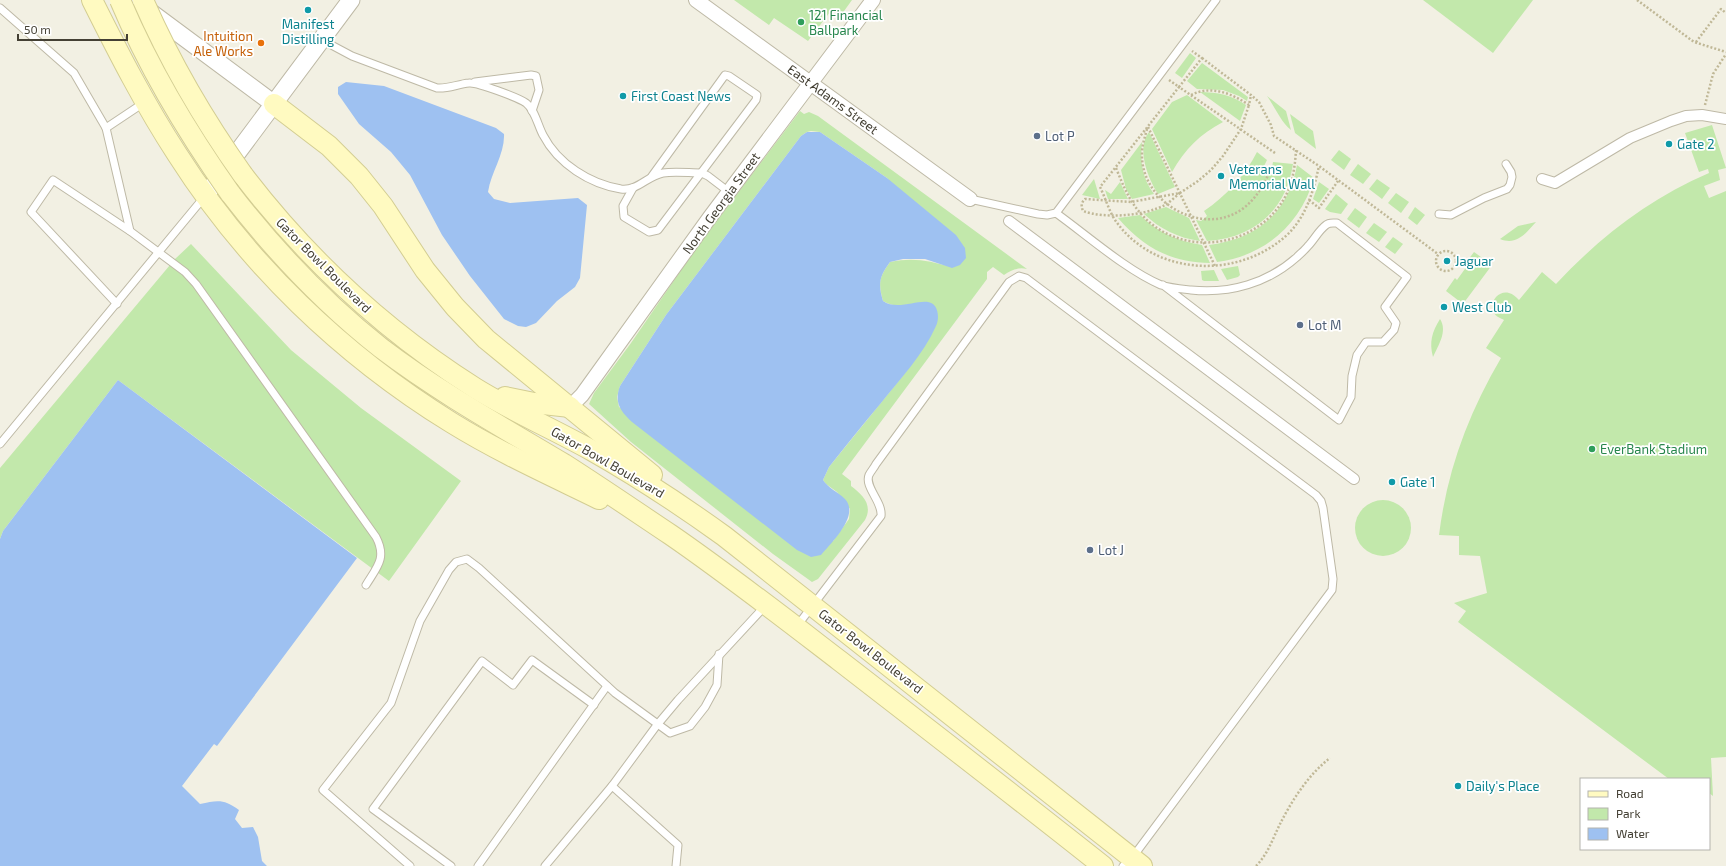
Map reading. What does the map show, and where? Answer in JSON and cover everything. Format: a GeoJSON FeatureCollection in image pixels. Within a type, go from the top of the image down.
{"type":"FeatureCollection","features":[{"type":"Feature","properties":{"kind":"main road"},"geometry":{"type":"LineString","coordinates":[[92,0],[146,102],[178,156],[205,196],[235,234],[283,288],[340,342],[390,382],[453,424],[492,446],[672,536]]}},
{"type":"Feature","properties":{"kind":"main road","name":"Gator Bowl Boulevard"},"geometry":{"type":"LineString","coordinates":[[120,0],[138,40],[165,93],[230,193],[265,237],[301,276],[339,312],[380,346],[452,397],[580,474],[672,536],[766,605],[972,762],[1103,866]]}},
{"type":"Feature","properties":{"kind":"main road","name":"Gator Bowl Boulevard"},"geometry":{"type":"LineString","coordinates":[[143,0],[161,39],[189,92],[212,130],[243,175],[290,234],[351,295],[412,344],[476,388],[614,464],[682,506],[724,536],[813,605],[1133,863]]}},
{"type":"Feature","properties":{"kind":"main road"},"geometry":{"type":"LineString","coordinates":[[274,104],[329,146],[359,176],[383,206],[425,270],[475,328],[510,360],[570,407],[724,536]]}},
{"type":"Feature","properties":{"kind":"main road"},"geometry":{"type":"LineString","coordinates":[[476,388],[524,402],[570,407]]}},
{"type":"Feature","properties":{"kind":"street"},"geometry":{"type":"LineString","coordinates":[[134,0],[274,104]]}},
{"type":"Feature","properties":{"kind":"street"},"geometry":{"type":"LineString","coordinates":[[205,196],[351,0]]}},
{"type":"Feature","properties":{"kind":"street","name":"East Adams Street"},"geometry":{"type":"LineString","coordinates":[[696,0],[970,198]]}},
{"type":"Feature","properties":{"kind":"street","name":"North Georgia Street"},"geometry":{"type":"LineString","coordinates":[[570,407],[582,395],[729,192],[873,0]]}},
{"type":"Feature","properties":{"kind":"street"},"geometry":{"type":"LineString","coordinates":[[1542,179],[1555,183],[1630,138],[1686,116],[1702,115],[1726,119]]}},
{"type":"Feature","properties":{"kind":"street"},"geometry":{"type":"LineString","coordinates":[[1009,221],[1354,479]]}},
{"type":"Feature","properties":{"kind":"lane"},"geometry":{"type":"LineString","coordinates":[[970,198],[1038,214],[1047,215],[1056,213],[1216,0]]}},
{"type":"Feature","properties":{"kind":"lane"},"geometry":{"type":"LineString","coordinates":[[0,8],[74,73],[106,128],[130,231]]}},
{"type":"Feature","properties":{"kind":"lane"},"geometry":{"type":"LineString","coordinates":[[322,39],[352,56],[437,88],[445,89],[471,83],[532,75],[536,76],[539,90],[532,111]]}},
{"type":"Feature","properties":{"kind":"lane"},"geometry":{"type":"LineString","coordinates":[[633,188],[623,206],[624,218],[649,232],[658,230],[702,174],[756,100],[757,96],[729,76],[725,75],[651,178]]}},
{"type":"Feature","properties":{"kind":"lane"},"geometry":{"type":"LineString","coordinates":[[471,83],[525,102],[532,111],[544,136],[555,151],[581,175],[597,183],[622,189],[633,188],[663,173],[702,174],[708,176],[729,192]]}},
{"type":"Feature","properties":{"kind":"lane"},"geometry":{"type":"LineString","coordinates":[[106,128],[146,102]]}},
{"type":"Feature","properties":{"kind":"lane"},"geometry":{"type":"LineString","coordinates":[[1439,214],[1451,215],[1484,198],[1507,189],[1510,185],[1512,177],[1506,164]]}},
{"type":"Feature","properties":{"kind":"lane"},"geometry":{"type":"LineString","coordinates":[[117,304],[31,212],[54,180],[159,252],[185,272],[196,284],[376,537],[382,553],[380,561],[366,585]]}},
{"type":"Feature","properties":{"kind":"lane"},"geometry":{"type":"LineString","coordinates":[[0,444],[205,196]]}},
{"type":"Feature","properties":{"kind":"lane"},"geometry":{"type":"LineString","coordinates":[[1056,213],[1129,266],[1163,285],[1339,420],[1351,397],[1352,376],[1357,356],[1366,342],[1383,342],[1394,330],[1396,323],[1385,307],[1407,277],[1337,223],[1331,223],[1325,225],[1308,247],[1291,262],[1258,282],[1234,289],[1203,291],[1163,285]]}},
{"type":"Feature","properties":{"kind":"lane"},"geometry":{"type":"LineString","coordinates":[[796,628],[881,516],[880,506],[868,482],[868,476],[1008,282],[1018,276],[1026,278],[1316,495],[1323,508],[1333,579],[1332,590],[1133,863]]}},
{"type":"Feature","properties":{"kind":"lane"},"geometry":{"type":"LineString","coordinates":[[410,866],[323,790],[391,702],[420,621],[449,570],[456,562],[467,560],[479,568],[607,686],[657,725],[670,733],[690,726],[705,708],[717,685],[719,654]]}},
{"type":"Feature","properties":{"kind":"lane"},"geometry":{"type":"LineString","coordinates":[[545,866],[612,786],[657,725],[691,684],[766,605]]}},
{"type":"Feature","properties":{"kind":"lane"},"geometry":{"type":"LineString","coordinates":[[451,866],[373,808],[482,661],[513,685],[532,660],[594,705]]}},
{"type":"Feature","properties":{"kind":"lane"},"geometry":{"type":"LineString","coordinates":[[478,866],[607,686]]}},
{"type":"Feature","properties":{"kind":"lane"},"geometry":{"type":"LineString","coordinates":[[612,786],[678,845],[676,866]]}},
{"type":"Feature","properties":{"kind":"path"},"geometry":{"type":"LineString","coordinates":[[1636,0],[1696,42],[1726,53],[1713,74],[1702,115]]}},
{"type":"Feature","properties":{"kind":"path"},"geometry":{"type":"LineString","coordinates":[[1696,42],[1721,9],[1726,13]]}},
{"type":"Feature","properties":{"kind":"path"},"geometry":{"type":"LineString","coordinates":[[1192,50],[1251,95],[1264,110],[1274,136],[1296,149],[1438,254]]}},
{"type":"Feature","properties":{"kind":"path"},"geometry":{"type":"LineString","coordinates":[[1202,58],[1100,187],[1115,220],[1129,235],[1146,249],[1165,258],[1185,264],[1204,266],[1228,265],[1250,258],[1272,247],[1290,231],[1303,213],[1309,200],[1319,166]]}},
{"type":"Feature","properties":{"kind":"path"},"geometry":{"type":"LineString","coordinates":[[1169,80],[1275,153]]}},
{"type":"Feature","properties":{"kind":"path"},"geometry":{"type":"LineString","coordinates":[[1191,95],[1200,90],[1213,90],[1237,97],[1249,105]]}},
{"type":"Feature","properties":{"kind":"path"},"geometry":{"type":"LineString","coordinates":[[1180,193],[1131,202],[1107,202],[1085,199],[1082,202],[1081,207],[1083,211],[1089,213],[1113,215],[1140,212],[1167,204],[1211,170],[1223,156],[1240,129],[1251,95]]}},
{"type":"Feature","properties":{"kind":"path"},"geometry":{"type":"LineString","coordinates":[[1148,127],[1215,266]]}},
{"type":"Feature","properties":{"kind":"path"},"geometry":{"type":"LineString","coordinates":[[1148,127],[1142,154],[1144,170],[1149,183],[1159,197],[1170,208],[1192,218],[1209,219],[1223,217],[1240,210],[1254,198],[1264,185],[1270,171]]}},
{"type":"Feature","properties":{"kind":"path"},"geometry":{"type":"LineString","coordinates":[[1116,167],[1131,202],[1157,227],[1173,236],[1191,241],[1204,243],[1228,241],[1245,235],[1256,228],[1275,211],[1285,197],[1291,184],[1295,167],[1296,149]]}},
{"type":"Feature","properties":{"kind":"path"},"geometry":{"type":"LineString","coordinates":[[1309,200],[1319,208],[1338,181]]}},
{"type":"Feature","properties":{"kind":"path"},"geometry":{"type":"LineString","coordinates":[[1447,250],[1453,253],[1456,263],[1453,269],[1447,271],[1438,267],[1436,260],[1438,254],[1447,250]]}},
{"type":"Feature","properties":{"kind":"path"},"geometry":{"type":"LineString","coordinates":[[1256,866],[1268,850],[1281,822],[1297,795],[1318,768],[1330,758]]}},
{"type":"Feature","properties":{"kind":"green space","name":"121 Financial Ballpark"},"geometry":{"type":"Polygon","coordinates":[[[734,0],[852,0],[839,18],[830,12],[808,41],[774,18],[769,25],[734,0]]]}},
{"type":"Feature","properties":{"kind":"green space"},"geometry":{"type":"Polygon","coordinates":[[[1423,0],[1533,0],[1493,53],[1423,0]]]}},
{"type":"Feature","properties":{"kind":"green space"},"geometry":{"type":"Polygon","coordinates":[[[1190,53],[1196,58],[1182,78],[1175,73],[1190,53]]]}},
{"type":"Feature","properties":{"kind":"green space"},"geometry":{"type":"Polygon","coordinates":[[[1202,63],[1248,97],[1247,101],[1239,96],[1223,90],[1197,89],[1187,81],[1202,63]]]}},
{"type":"Feature","properties":{"kind":"green space"},"geometry":{"type":"Polygon","coordinates":[[[1200,92],[1224,95],[1246,105],[1240,121],[1200,92]]]}},
{"type":"Feature","properties":{"kind":"green space"},"geometry":{"type":"Polygon","coordinates":[[[1187,95],[1223,122],[1200,137],[1182,156],[1172,172],[1152,129],[1172,102],[1187,95]]]}},
{"type":"Feature","properties":{"kind":"green space"},"geometry":{"type":"Polygon","coordinates":[[[1267,96],[1286,111],[1291,130],[1281,119],[1267,96]]]}},
{"type":"Feature","properties":{"kind":"green space"},"geometry":{"type":"Polygon","coordinates":[[[800,111],[804,114],[809,112],[818,116],[1027,269],[1015,269],[1004,275],[993,267],[987,272],[987,279],[842,474],[851,481],[851,486],[866,501],[868,510],[867,515],[865,520],[818,579],[812,582],[773,554],[631,442],[589,404],[594,393],[631,343],[699,244],[800,111]],[[811,131],[801,136],[666,315],[620,386],[617,397],[619,407],[833,541],[849,519],[850,509],[837,492],[823,480],[829,467],[905,373],[936,325],[924,302],[908,305],[893,305],[883,301],[880,289],[880,280],[890,262],[921,260],[952,267],[887,178],[820,132],[811,131]]]}},
{"type":"Feature","properties":{"kind":"green space"},"geometry":{"type":"Polygon","coordinates":[[[1290,114],[1313,131],[1316,149],[1295,133],[1290,114]]]}},
{"type":"Feature","properties":{"kind":"green space","name":"EverBank Stadium"},"geometry":{"type":"Polygon","coordinates":[[[1712,125],[1726,168],[1718,170],[1720,180],[1704,186],[1709,198],[1726,191],[1726,757],[1711,758],[1713,796],[1710,794],[1710,778],[1668,778],[1458,622],[1466,611],[1454,603],[1487,593],[1480,556],[1459,555],[1459,536],[1439,535],[1447,488],[1453,466],[1469,422],[1489,379],[1501,358],[1486,348],[1504,320],[1494,313],[1492,309],[1493,301],[1501,293],[1512,294],[1519,300],[1542,272],[1556,284],[1590,250],[1627,220],[1666,195],[1709,173],[1708,169],[1699,172],[1685,133],[1712,125]]]}},
{"type":"Feature","properties":{"kind":"green space"},"geometry":{"type":"Polygon","coordinates":[[[1149,132],[1175,187],[1158,194],[1147,172],[1143,155],[1145,139],[1149,132]]]}},
{"type":"Feature","properties":{"kind":"green space"},"geometry":{"type":"Polygon","coordinates":[[[1142,142],[1141,156],[1144,176],[1154,194],[1132,199],[1126,189],[1121,170],[1142,142]]]}},
{"type":"Feature","properties":{"kind":"green space"},"geometry":{"type":"Polygon","coordinates":[[[1339,150],[1351,159],[1344,170],[1331,160],[1339,150]]]}},
{"type":"Feature","properties":{"kind":"green space"},"geometry":{"type":"Polygon","coordinates":[[[1257,152],[1267,160],[1262,170],[1271,172],[1273,162],[1293,164],[1289,181],[1283,195],[1275,208],[1265,219],[1253,228],[1224,239],[1207,241],[1196,220],[1201,221],[1207,216],[1204,211],[1220,199],[1234,185],[1247,169],[1257,152]]]}},
{"type":"Feature","properties":{"kind":"green space"},"geometry":{"type":"Polygon","coordinates":[[[1358,164],[1371,174],[1363,184],[1350,175],[1358,164]]]}},
{"type":"Feature","properties":{"kind":"green space"},"geometry":{"type":"Polygon","coordinates":[[[1297,165],[1314,178],[1308,195],[1300,210],[1290,223],[1279,235],[1251,253],[1234,259],[1217,262],[1209,245],[1242,237],[1256,230],[1268,221],[1278,210],[1286,197],[1293,182],[1297,165]]]}},
{"type":"Feature","properties":{"kind":"green space"},"geometry":{"type":"Polygon","coordinates":[[[1094,179],[1100,199],[1082,195],[1094,179]]]}},
{"type":"Feature","properties":{"kind":"green space"},"geometry":{"type":"Polygon","coordinates":[[[1377,179],[1390,188],[1382,199],[1369,189],[1377,179]]]}},
{"type":"Feature","properties":{"kind":"green space"},"geometry":{"type":"Polygon","coordinates":[[[1120,182],[1128,199],[1108,199],[1105,190],[1111,194],[1120,182]]]}},
{"type":"Feature","properties":{"kind":"green space"},"geometry":{"type":"Polygon","coordinates":[[[1319,182],[1329,189],[1319,203],[1313,199],[1319,182]]]}},
{"type":"Feature","properties":{"kind":"green space"},"geometry":{"type":"Polygon","coordinates":[[[1396,193],[1409,202],[1401,213],[1388,203],[1396,193]]]}},
{"type":"Feature","properties":{"kind":"green space"},"geometry":{"type":"Polygon","coordinates":[[[1336,194],[1348,204],[1341,214],[1330,212],[1325,209],[1336,194]]]}},
{"type":"Feature","properties":{"kind":"green space"},"geometry":{"type":"Polygon","coordinates":[[[1166,207],[1189,218],[1200,241],[1184,238],[1170,232],[1156,224],[1144,214],[1166,207]]]}},
{"type":"Feature","properties":{"kind":"green space"},"geometry":{"type":"Polygon","coordinates":[[[1415,207],[1425,215],[1417,225],[1408,218],[1415,207]]]}},
{"type":"Feature","properties":{"kind":"green space"},"geometry":{"type":"Polygon","coordinates":[[[1355,208],[1367,217],[1359,228],[1347,219],[1355,208]]]}},
{"type":"Feature","properties":{"kind":"green space"},"geometry":{"type":"Polygon","coordinates":[[[1140,215],[1154,227],[1169,235],[1202,245],[1210,263],[1182,260],[1159,251],[1138,238],[1118,218],[1140,215]]]}},
{"type":"Feature","properties":{"kind":"green space"},"geometry":{"type":"Polygon","coordinates":[[[1536,222],[1525,234],[1516,240],[1506,241],[1500,239],[1518,226],[1536,222]]]}},
{"type":"Feature","properties":{"kind":"green space"},"geometry":{"type":"Polygon","coordinates":[[[1374,223],[1387,232],[1379,242],[1366,233],[1374,223]]]}},
{"type":"Feature","properties":{"kind":"green space"},"geometry":{"type":"Polygon","coordinates":[[[1393,237],[1403,244],[1395,254],[1385,247],[1393,237]]]}},
{"type":"Feature","properties":{"kind":"green space"},"geometry":{"type":"Polygon","coordinates":[[[191,244],[291,350],[361,408],[461,481],[389,581],[118,380],[3,531],[0,539],[0,468],[175,259],[191,244]]]}},
{"type":"Feature","properties":{"kind":"green space"},"geometry":{"type":"Polygon","coordinates":[[[1474,252],[1492,265],[1463,304],[1446,291],[1455,278],[1457,280],[1467,266],[1465,264],[1474,252]]]}},
{"type":"Feature","properties":{"kind":"green space"},"geometry":{"type":"Polygon","coordinates":[[[1238,266],[1240,275],[1227,280],[1221,269],[1238,266]]]}},
{"type":"Feature","properties":{"kind":"green space"},"geometry":{"type":"Polygon","coordinates":[[[1214,270],[1219,281],[1202,280],[1201,271],[1214,270]]]}},
{"type":"Feature","properties":{"kind":"green space"},"geometry":{"type":"Polygon","coordinates":[[[1440,319],[1443,333],[1433,357],[1431,347],[1432,337],[1440,319]]]}},
{"type":"Feature","properties":{"kind":"green space"},"geometry":{"type":"Polygon","coordinates":[[[1378,500],[1388,500],[1403,508],[1409,517],[1411,528],[1409,539],[1403,548],[1388,556],[1378,556],[1367,551],[1360,544],[1355,533],[1355,523],[1360,512],[1367,505],[1378,500]]]}},
{"type":"Feature","properties":{"kind":"water"},"geometry":{"type":"Polygon","coordinates":[[[346,82],[384,86],[496,128],[504,134],[502,149],[488,192],[494,199],[510,203],[578,198],[587,205],[580,278],[575,287],[557,301],[536,323],[526,327],[518,326],[504,319],[470,276],[442,235],[410,175],[391,152],[359,124],[338,94],[338,87],[346,82]]]}},
{"type":"Feature","properties":{"kind":"water"},"geometry":{"type":"Polygon","coordinates":[[[807,132],[820,132],[887,178],[956,235],[965,248],[966,258],[960,265],[952,268],[925,259],[903,259],[890,262],[884,272],[880,281],[880,290],[883,301],[896,305],[923,302],[933,304],[938,315],[937,324],[925,347],[911,366],[829,467],[823,480],[845,499],[849,505],[849,513],[843,528],[832,543],[821,555],[811,557],[797,550],[632,422],[621,410],[618,402],[618,392],[620,386],[666,315],[801,136],[807,132]]]}},
{"type":"Feature","properties":{"kind":"water"},"geometry":{"type":"Polygon","coordinates":[[[118,380],[357,558],[217,746],[214,744],[182,786],[200,804],[221,801],[239,810],[235,819],[242,828],[253,827],[258,837],[262,861],[267,866],[0,866],[0,539],[3,531],[118,380]]]}},
{"type":"Feature","properties":{"kind":"place","name":"Manifest Distilling"},"geometry":{"type":"Point","coordinates":[308,10]}},
{"type":"Feature","properties":{"kind":"place","name":"121 Financial Ballpark"},"geometry":{"type":"Point","coordinates":[801,22]}},
{"type":"Feature","properties":{"kind":"place","name":"Intuition Ale Works"},"geometry":{"type":"Point","coordinates":[261,43]}},
{"type":"Feature","properties":{"kind":"place","name":"First Coast News"},"geometry":{"type":"Point","coordinates":[623,96]}},
{"type":"Feature","properties":{"kind":"place","name":"Lot P"},"geometry":{"type":"Point","coordinates":[1037,136]}},
{"type":"Feature","properties":{"kind":"place","name":"Gate 2"},"geometry":{"type":"Point","coordinates":[1669,144]}},
{"type":"Feature","properties":{"kind":"place","name":"Veterans Memorial Wall"},"geometry":{"type":"Point","coordinates":[1221,176]}},
{"type":"Feature","properties":{"kind":"place","name":"Jaguar"},"geometry":{"type":"Point","coordinates":[1447,261]}},
{"type":"Feature","properties":{"kind":"place","name":"West Club"},"geometry":{"type":"Point","coordinates":[1444,307]}},
{"type":"Feature","properties":{"kind":"place","name":"Lot M"},"geometry":{"type":"Point","coordinates":[1300,325]}},
{"type":"Feature","properties":{"kind":"place","name":"EverBank Stadium"},"geometry":{"type":"Point","coordinates":[1592,449]}},
{"type":"Feature","properties":{"kind":"place","name":"Gate 1"},"geometry":{"type":"Point","coordinates":[1392,482]}},
{"type":"Feature","properties":{"kind":"place","name":"Lot J"},"geometry":{"type":"Point","coordinates":[1090,550]}},
{"type":"Feature","properties":{"kind":"place","name":"Daily's Place"},"geometry":{"type":"Point","coordinates":[1458,786]}}]}
